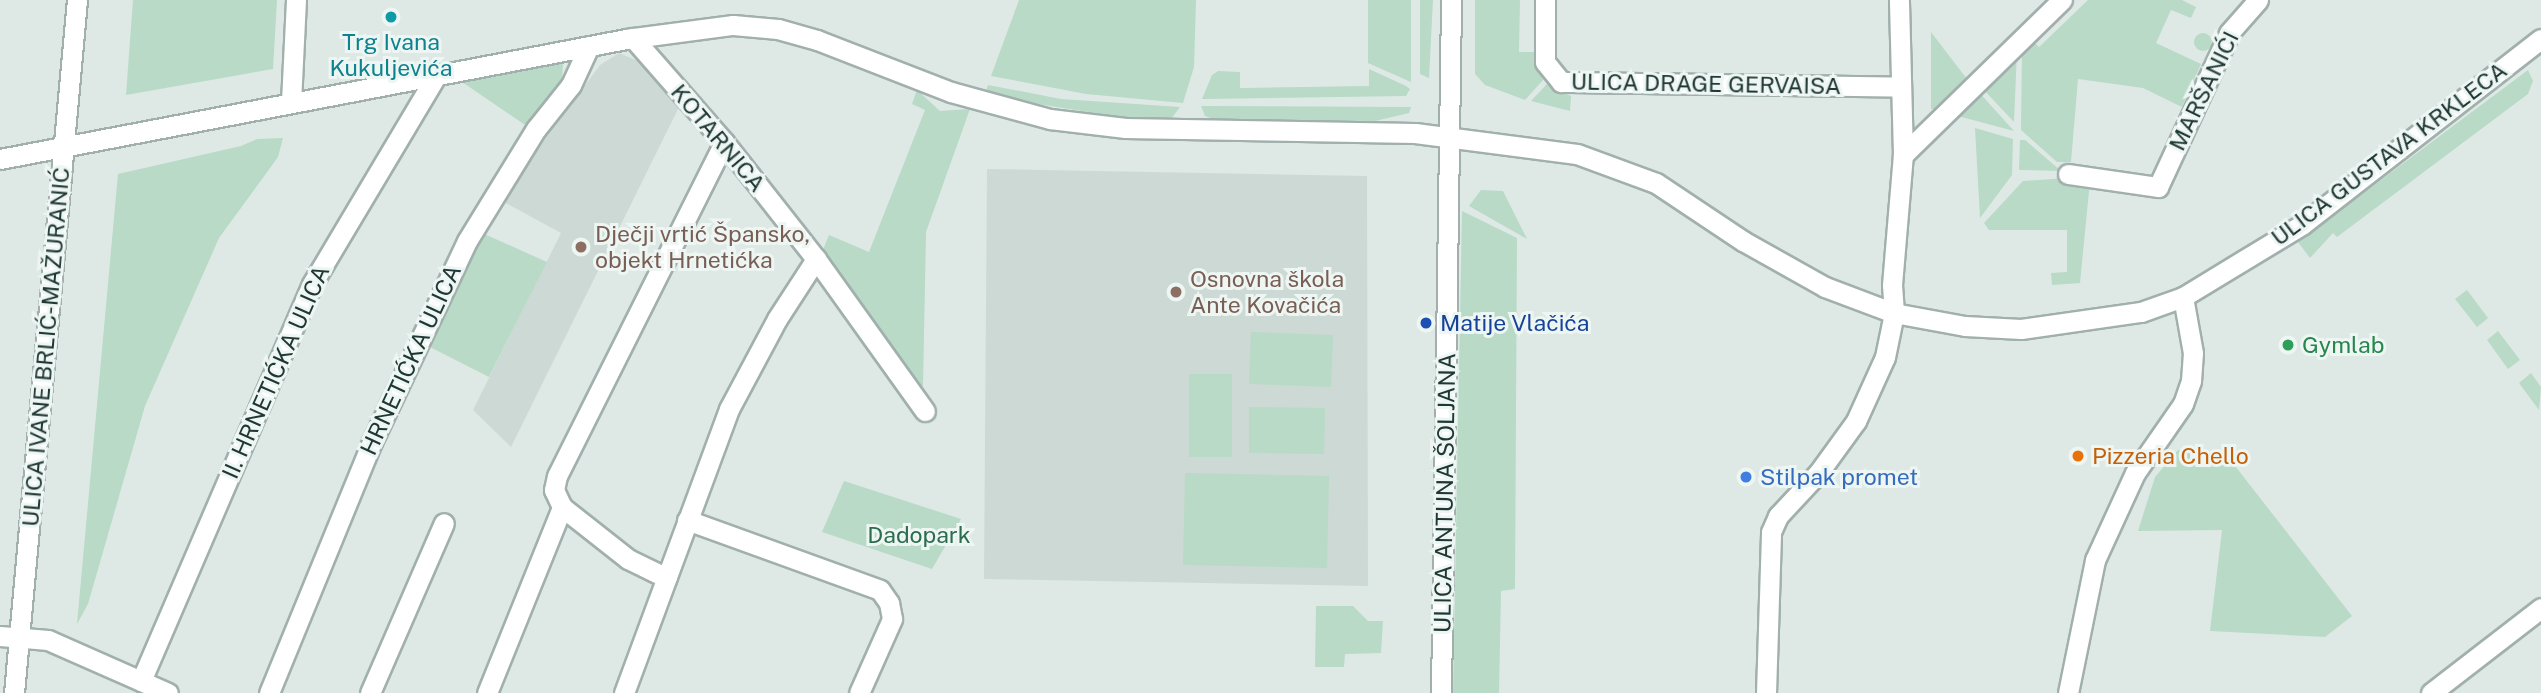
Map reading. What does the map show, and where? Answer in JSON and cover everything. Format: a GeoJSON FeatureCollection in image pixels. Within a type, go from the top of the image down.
{"type":"FeatureCollection","features":[{"type":"Feature","properties":{"kind":"street","name":"ULICA IVANE BRLIĆ-MAŽURANIĆ"},"geometry":{"type":"LineString","coordinates":[[15,693],[10,637],[64,149],[77,0]]}},
{"type":"Feature","properties":{"kind":"street"},"geometry":{"type":"LineString","coordinates":[[291,102],[296,0]]}},
{"type":"Feature","properties":{"kind":"street","name":"ULICA ANTUNA ŠOLJANA"},"geometry":{"type":"LineString","coordinates":[[1441,693],[1451,0]]}},
{"type":"Feature","properties":{"kind":"street","name":"ULICA DRAGE GERVAISA"},"geometry":{"type":"LineString","coordinates":[[1545,0],[1545,62],[1561,82],[1899,87]]}},
{"type":"Feature","properties":{"kind":"street"},"geometry":{"type":"LineString","coordinates":[[1766,693],[1771,532],[1778,516],[1819,472],[1856,421],[1885,357],[1894,313],[1892,285],[1903,155],[1899,87],[1899,0]]}},
{"type":"Feature","properties":{"kind":"street"},"geometry":{"type":"LineString","coordinates":[[1903,155],[2062,0]]}},
{"type":"Feature","properties":{"kind":"street","name":"MARŠANIĆI"},"geometry":{"type":"LineString","coordinates":[[2068,174],[2158,187],[2229,33],[2258,0]]}},
{"type":"Feature","properties":{"kind":"street","name":"ULICA GUSTAVA KRKLECA"},"geometry":{"type":"LineString","coordinates":[[0,159],[64,149],[291,102],[691,27],[778,29],[969,98],[1030,115],[1102,126],[1415,133],[1532,146],[1620,167],[1656,183],[1784,266],[1894,313],[1965,326],[2021,329],[2141,312],[2183,297],[2303,223],[2541,38]]}},
{"type":"Feature","properties":{"kind":"street","name":"KOTARNICA"},"geometry":{"type":"LineString","coordinates":[[633,38],[724,142],[816,259],[925,411]]}},
{"type":"Feature","properties":{"kind":"street","name":"HRNETIĆKA ULICA"},"geometry":{"type":"LineString","coordinates":[[269,693],[413,351],[467,241],[536,128],[571,85],[589,46]]}},
{"type":"Feature","properties":{"kind":"street","name":"II. HRNETIĆKA ULICA"},"geometry":{"type":"LineString","coordinates":[[141,681],[312,284],[436,76]]}},
{"type":"Feature","properties":{"kind":"street"},"geometry":{"type":"LineString","coordinates":[[667,578],[628,559],[562,507],[554,490],[558,476],[724,142]]}},
{"type":"Feature","properties":{"kind":"street"},"geometry":{"type":"LineString","coordinates":[[624,693],[687,520],[741,386],[816,259]]}},
{"type":"Feature","properties":{"kind":"street"},"geometry":{"type":"LineString","coordinates":[[2068,693],[2095,560],[2135,473],[2183,404],[2191,381],[2193,353],[2183,297]]}},
{"type":"Feature","properties":{"kind":"street"},"geometry":{"type":"LineString","coordinates":[[487,693],[562,507]]}},
{"type":"Feature","properties":{"kind":"street"},"geometry":{"type":"LineString","coordinates":[[687,520],[880,590],[889,603],[892,619],[859,693]]}},
{"type":"Feature","properties":{"kind":"street"},"geometry":{"type":"LineString","coordinates":[[370,693],[444,523]]}},
{"type":"Feature","properties":{"kind":"street"},"geometry":{"type":"LineString","coordinates":[[2431,693],[2541,608]]}},
{"type":"Feature","properties":{"kind":"street"},"geometry":{"type":"LineString","coordinates":[[10,637],[57,643],[168,693]]}},
{"type":"Feature","properties":{"kind":"shaded area","name":"Dječji vrtić Špansko, objekt Hrnetićka"},"geometry":{"type":"Polygon","coordinates":[[[619,53],[640,62],[679,107],[511,447],[473,410],[561,233],[500,200],[600,65],[619,53]]]}},
{"type":"Feature","properties":{"kind":"shaded area","name":"Osnovna škola Ante Kovačića"},"geometry":{"type":"Polygon","coordinates":[[[987,169],[1367,176],[1368,586],[984,579],[987,169]]]}},
{"type":"Feature","properties":{"kind":"green space"},"geometry":{"type":"Polygon","coordinates":[[[133,0],[277,0],[273,69],[126,95],[133,0]]]}},
{"type":"Feature","properties":{"kind":"green space"},"geometry":{"type":"Polygon","coordinates":[[[1019,0],[1196,0],[1194,67],[1183,103],[1086,94],[991,76],[1019,0]]]}},
{"type":"Feature","properties":{"kind":"green space"},"geometry":{"type":"Polygon","coordinates":[[[1368,0],[1411,0],[1411,82],[1368,63],[1368,0]]]}},
{"type":"Feature","properties":{"kind":"green space"},"geometry":{"type":"Polygon","coordinates":[[[1420,0],[1433,0],[1429,78],[1420,74],[1420,0]]]}},
{"type":"Feature","properties":{"kind":"green space"},"geometry":{"type":"Polygon","coordinates":[[[1475,0],[1520,0],[1519,52],[1534,52],[1543,80],[1525,100],[1485,85],[1475,74],[1475,0]]]}},
{"type":"Feature","properties":{"kind":"green space"},"geometry":{"type":"Polygon","coordinates":[[[2088,0],[2182,0],[2196,7],[2191,18],[2171,10],[2156,43],[2201,64],[2182,107],[2143,88],[2078,79],[2071,162],[2057,162],[2021,130],[2022,48],[2030,38],[2039,47],[2088,0]]]}},
{"type":"Feature","properties":{"kind":"green space"},"geometry":{"type":"Polygon","coordinates":[[[1931,32],[1970,83],[1945,109],[1931,109],[1931,32]]]}},
{"type":"Feature","properties":{"kind":"green space"},"geometry":{"type":"Polygon","coordinates":[[[2203,33],[2211,38],[2212,42],[2207,50],[2203,51],[2195,46],[2194,42],[2199,34],[2203,33]]]}},
{"type":"Feature","properties":{"kind":"green space"},"geometry":{"type":"Polygon","coordinates":[[[2017,51],[2014,122],[1982,88],[2017,51]]]}},
{"type":"Feature","properties":{"kind":"green space"},"geometry":{"type":"Polygon","coordinates":[[[563,60],[562,81],[528,127],[462,82],[563,60]]]}},
{"type":"Feature","properties":{"kind":"green space"},"geometry":{"type":"Polygon","coordinates":[[[1369,69],[1406,86],[1410,89],[1406,96],[1202,99],[1212,75],[1218,71],[1240,72],[1240,88],[1369,86],[1369,69]]]}},
{"type":"Feature","properties":{"kind":"green space"},"geometry":{"type":"Polygon","coordinates":[[[2528,70],[2533,81],[2528,94],[2337,237],[2333,233],[2310,258],[2298,242],[2528,70]]]}},
{"type":"Feature","properties":{"kind":"green space"},"geometry":{"type":"Polygon","coordinates":[[[1547,84],[1571,96],[1570,111],[1531,101],[1547,84]]]}},
{"type":"Feature","properties":{"kind":"green space"},"geometry":{"type":"Polygon","coordinates":[[[988,85],[1061,99],[1180,107],[1171,119],[1119,117],[1001,98],[985,94],[988,85]]]}},
{"type":"Feature","properties":{"kind":"green space"},"geometry":{"type":"Polygon","coordinates":[[[917,90],[940,111],[970,109],[926,232],[923,386],[917,384],[823,250],[829,235],[869,252],[925,110],[912,104],[917,90]]]}},
{"type":"Feature","properties":{"kind":"green space"},"geometry":{"type":"Polygon","coordinates":[[[1977,90],[2014,131],[1954,115],[1977,90]]]}},
{"type":"Feature","properties":{"kind":"green space"},"geometry":{"type":"Polygon","coordinates":[[[1201,106],[1411,107],[1409,113],[1375,121],[1216,120],[1205,116],[1201,106]]]}},
{"type":"Feature","properties":{"kind":"green space"},"geometry":{"type":"Polygon","coordinates":[[[1975,128],[2013,139],[2012,175],[1980,218],[1975,128]]]}},
{"type":"Feature","properties":{"kind":"green space"},"geometry":{"type":"Polygon","coordinates":[[[283,138],[278,157],[219,238],[145,406],[88,604],[77,624],[118,174],[241,146],[257,139],[283,138]]]}},
{"type":"Feature","properties":{"kind":"green space"},"geometry":{"type":"Polygon","coordinates":[[[2020,140],[2025,140],[2061,171],[2019,170],[2020,140]]]}},
{"type":"Feature","properties":{"kind":"green space"},"geometry":{"type":"Polygon","coordinates":[[[2067,178],[2090,181],[2080,283],[2052,285],[2051,273],[2067,272],[2067,230],[1989,230],[1984,223],[2023,181],[2067,178]]]}},
{"type":"Feature","properties":{"kind":"green space"},"geometry":{"type":"Polygon","coordinates":[[[1481,190],[1503,191],[1527,239],[1469,206],[1481,190]]]}},
{"type":"Feature","properties":{"kind":"green space"},"geometry":{"type":"Polygon","coordinates":[[[1462,211],[1517,238],[1515,589],[1501,591],[1499,693],[1453,693],[1462,211]]]}},
{"type":"Feature","properties":{"kind":"green space"},"geometry":{"type":"Polygon","coordinates":[[[482,233],[547,262],[489,377],[430,347],[482,233]]]}},
{"type":"Feature","properties":{"kind":"green space"},"geometry":{"type":"Polygon","coordinates":[[[2467,290],[2488,318],[2477,327],[2455,299],[2467,290]]]}},
{"type":"Feature","properties":{"kind":"green space"},"geometry":{"type":"Polygon","coordinates":[[[2498,331],[2520,360],[2508,369],[2487,340],[2498,331]]]}},
{"type":"Feature","properties":{"kind":"green space"},"geometry":{"type":"Polygon","coordinates":[[[1251,332],[1333,335],[1331,387],[1249,384],[1251,332]]]}},
{"type":"Feature","properties":{"kind":"green space"},"geometry":{"type":"Polygon","coordinates":[[[2531,373],[2541,387],[2539,410],[2519,383],[2531,373]]]}},
{"type":"Feature","properties":{"kind":"green space"},"geometry":{"type":"Polygon","coordinates":[[[1189,374],[1232,374],[1232,457],[1189,457],[1189,374]]]}},
{"type":"Feature","properties":{"kind":"green space"},"geometry":{"type":"Polygon","coordinates":[[[1249,407],[1325,408],[1324,454],[1249,453],[1249,407]]]}},
{"type":"Feature","properties":{"kind":"green space"},"geometry":{"type":"Polygon","coordinates":[[[2178,450],[2231,454],[2232,462],[2352,616],[2325,637],[2210,631],[2222,530],[2138,531],[2155,477],[2178,450]]]}},
{"type":"Feature","properties":{"kind":"green space"},"geometry":{"type":"Polygon","coordinates":[[[1185,473],[1329,476],[1327,568],[1183,565],[1185,473]]]}},
{"type":"Feature","properties":{"kind":"green space","name":"Dadopark"},"geometry":{"type":"Polygon","coordinates":[[[844,481],[961,519],[932,569],[822,532],[844,481]]]}},
{"type":"Feature","properties":{"kind":"green space"},"geometry":{"type":"Polygon","coordinates":[[[1316,606],[1353,606],[1368,621],[1383,621],[1381,653],[1345,654],[1344,667],[1315,667],[1316,606]]]}},
{"type":"Feature","properties":{"kind":"place","name":"Trg Ivana Kukuljevića"},"geometry":{"type":"Point","coordinates":[391,17]}},
{"type":"Feature","properties":{"kind":"place","name":"Dječji vrtić Špansko, objekt Hrnetićka"},"geometry":{"type":"Point","coordinates":[581,247]}},
{"type":"Feature","properties":{"kind":"place","name":"Osnovna škola Ante Kovačića"},"geometry":{"type":"Point","coordinates":[1176,292]}},
{"type":"Feature","properties":{"kind":"place","name":"Matije Vlačića"},"geometry":{"type":"Point","coordinates":[1426,323]}},
{"type":"Feature","properties":{"kind":"place","name":"Gymlab"},"geometry":{"type":"Point","coordinates":[2288,345]}},
{"type":"Feature","properties":{"kind":"place","name":"Pizzeria Chello"},"geometry":{"type":"Point","coordinates":[2078,456]}},
{"type":"Feature","properties":{"kind":"place","name":"Stilpak promet"},"geometry":{"type":"Point","coordinates":[1746,477]}}]}
